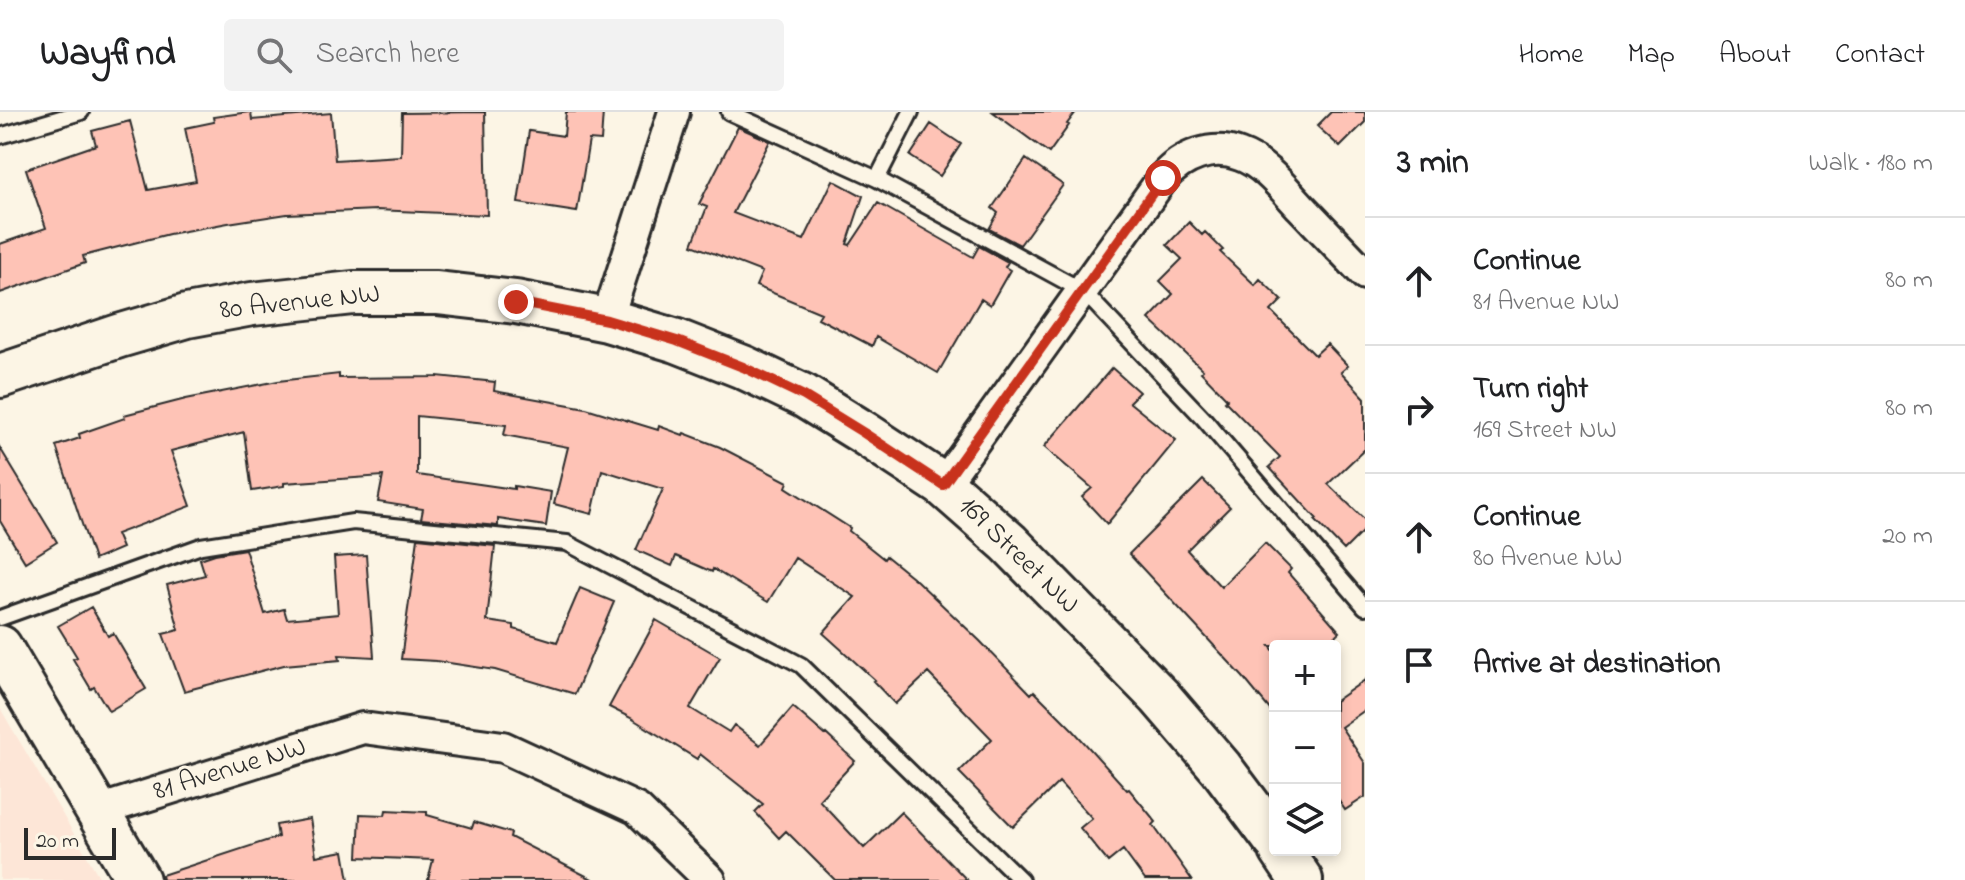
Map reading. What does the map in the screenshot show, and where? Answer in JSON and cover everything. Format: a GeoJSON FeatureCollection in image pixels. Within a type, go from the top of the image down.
{"type":"FeatureCollection","features":[{"type":"Feature","properties":{"kind":"street"},"geometry":{"type":"LineString","coordinates":[[607,320],[674,112]]}},
{"type":"Feature","properties":{"kind":"street"},"geometry":{"type":"LineString","coordinates":[[943,485],[1172,167],[1204,152],[1224,151],[1242,155],[1276,181],[1365,274]]}},
{"type":"Feature","properties":{"kind":"street","name":"80 Avenue NW"},"geometry":{"type":"LineString","coordinates":[[0,376],[187,316],[252,304],[353,293],[437,293],[516,302],[607,320]]}},
{"type":"Feature","properties":{"kind":"street","name":"169 Street NW"},"geometry":{"type":"LineString","coordinates":[[607,320],[677,341],[804,396],[943,485],[1009,543],[1160,697],[1221,768],[1269,832]]}},
{"type":"Feature","properties":{"kind":"street"},"geometry":{"type":"LineString","coordinates":[[0,647],[138,880]]}},
{"type":"Feature","properties":{"kind":"street","name":"81 Avenue NW"},"geometry":{"type":"LineString","coordinates":[[98,811],[363,728],[503,747],[637,809],[710,880]]}},
{"type":"Feature","properties":{"kind":"street"},"geometry":{"type":"LineString","coordinates":[[1285,856],[1301,880]]}},
{"type":"Feature","properties":{"kind":"lane"},"geometry":{"type":"LineString","coordinates":[[0,136],[81,112]]}},
{"type":"Feature","properties":{"kind":"lane"},"geometry":{"type":"LineString","coordinates":[[729,112],[877,179],[1083,291],[1204,419],[1365,607]]}},
{"type":"Feature","properties":{"kind":"lane"},"geometry":{"type":"LineString","coordinates":[[877,179],[911,112]]}},
{"type":"Feature","properties":{"kind":"lane"},"geometry":{"type":"LineString","coordinates":[[0,618],[201,546],[353,522],[567,543],[801,665],[1021,880]]}},
{"type":"Feature","properties":{"kind":"shaded area"},"geometry":{"type":"Polygon","coordinates":[[[0,708],[101,880],[0,880],[0,708]]]}},
{"type":"Feature","properties":{"kind":"building"},"geometry":{"type":"Polygon","coordinates":[[[251,112],[252,120],[331,113],[335,160],[401,156],[402,113],[485,112],[487,215],[376,210],[287,214],[228,223],[83,256],[85,263],[0,293],[0,244],[46,228],[26,169],[96,145],[92,131],[130,121],[148,190],[196,181],[185,128],[214,122],[213,117],[251,112]]]}},
{"type":"Feature","properties":{"kind":"building"},"geometry":{"type":"Polygon","coordinates":[[[566,112],[603,112],[601,141],[589,140],[577,212],[518,203],[529,131],[564,136],[566,112]]]}},
{"type":"Feature","properties":{"kind":"building"},"geometry":{"type":"Polygon","coordinates":[[[993,112],[1076,112],[1049,153],[993,112]]]}},
{"type":"Feature","properties":{"kind":"building"},"geometry":{"type":"Polygon","coordinates":[[[1331,112],[1365,112],[1365,122],[1340,147],[1317,126],[1331,112]]]}},
{"type":"Feature","properties":{"kind":"building"},"geometry":{"type":"Polygon","coordinates":[[[931,124],[961,144],[940,176],[910,156],[931,124]]]}},
{"type":"Feature","properties":{"kind":"building"},"geometry":{"type":"Polygon","coordinates":[[[738,127],[770,141],[733,213],[804,240],[833,180],[863,196],[847,244],[850,245],[878,203],[973,257],[979,246],[1008,262],[1005,267],[1010,270],[990,305],[981,299],[938,373],[876,337],[872,346],[818,318],[821,313],[756,286],[762,272],[692,245],[707,207],[699,204],[738,127]]]}},
{"type":"Feature","properties":{"kind":"building"},"geometry":{"type":"Polygon","coordinates":[[[1026,159],[1063,185],[1020,245],[989,229],[998,213],[992,208],[1026,159]]]}},
{"type":"Feature","properties":{"kind":"building"},"geometry":{"type":"Polygon","coordinates":[[[1189,222],[1202,235],[1205,232],[1223,250],[1220,252],[1255,285],[1260,279],[1282,300],[1271,311],[1315,355],[1327,344],[1348,366],[1341,372],[1365,398],[1365,449],[1328,484],[1365,520],[1365,529],[1344,550],[1269,467],[1280,457],[1225,401],[1227,399],[1201,372],[1203,370],[1149,319],[1173,294],[1160,281],[1182,259],[1167,245],[1189,222]]]}},
{"type":"Feature","properties":{"kind":"building"},"geometry":{"type":"Polygon","coordinates":[[[1112,368],[1139,392],[1129,402],[1176,440],[1107,524],[1082,497],[1092,488],[1044,447],[1112,368]]]}},
{"type":"Feature","properties":{"kind":"building"},"geometry":{"type":"Polygon","coordinates":[[[339,374],[339,378],[438,376],[495,382],[494,391],[586,408],[658,430],[659,426],[684,433],[720,447],[788,482],[786,487],[850,528],[849,531],[884,559],[886,556],[917,581],[1031,694],[1034,691],[1129,789],[1156,822],[1153,825],[1192,880],[1145,880],[1123,850],[1108,862],[1080,828],[1092,818],[1059,782],[1013,827],[959,772],[992,739],[928,673],[895,704],[875,680],[823,633],[855,597],[795,558],[768,602],[713,569],[712,572],[676,556],[672,566],[636,550],[663,489],[602,470],[592,514],[554,504],[568,447],[504,435],[506,425],[417,416],[417,475],[551,492],[546,526],[498,519],[498,526],[421,519],[423,509],[378,502],[383,476],[284,483],[284,486],[252,491],[244,432],[171,451],[191,506],[116,534],[122,548],[94,560],[56,446],[80,438],[79,434],[125,418],[124,415],[186,399],[278,381],[339,374]]]}},
{"type":"Feature","properties":{"kind":"building"},"geometry":{"type":"Polygon","coordinates":[[[0,448],[57,542],[25,562],[0,521],[0,448]]]}},
{"type":"Feature","properties":{"kind":"building"},"geometry":{"type":"Polygon","coordinates":[[[1203,480],[1230,507],[1187,550],[1221,587],[1265,543],[1291,569],[1288,573],[1340,632],[1331,640],[1269,640],[1269,709],[1129,554],[1203,480]]]}},
{"type":"Feature","properties":{"kind":"building"},"geometry":{"type":"Polygon","coordinates":[[[418,538],[495,546],[487,621],[514,625],[514,629],[557,642],[580,588],[614,602],[575,694],[495,670],[401,659],[418,538]]]}},
{"type":"Feature","properties":{"kind":"building"},"geometry":{"type":"Polygon","coordinates":[[[245,549],[265,614],[284,609],[287,619],[338,614],[334,557],[366,555],[374,657],[339,655],[340,660],[284,665],[184,691],[163,634],[179,630],[167,585],[205,575],[200,559],[245,549]]]}},
{"type":"Feature","properties":{"kind":"building"},"geometry":{"type":"Polygon","coordinates":[[[91,607],[108,636],[113,633],[146,689],[109,711],[73,659],[77,657],[58,626],[91,607]]]}},
{"type":"Feature","properties":{"kind":"building"},"geometry":{"type":"Polygon","coordinates":[[[656,620],[720,657],[690,708],[729,732],[734,725],[760,745],[793,707],[855,761],[819,800],[864,848],[901,812],[967,880],[835,880],[786,831],[779,838],[755,812],[763,804],[700,754],[697,759],[609,707],[656,620]]]}},
{"type":"Feature","properties":{"kind":"building"},"geometry":{"type":"Polygon","coordinates":[[[1365,680],[1365,710],[1341,727],[1341,712],[1341,697],[1365,680]]]}},
{"type":"Feature","properties":{"kind":"building"},"geometry":{"type":"Polygon","coordinates":[[[1341,727],[1365,763],[1365,797],[1345,810],[1341,804],[1341,727]]]}},
{"type":"Feature","properties":{"kind":"building"},"geometry":{"type":"Polygon","coordinates":[[[386,810],[427,812],[427,815],[472,828],[474,822],[511,833],[510,837],[594,880],[428,880],[433,860],[358,857],[360,814],[385,815],[386,810]]]}},
{"type":"Feature","properties":{"kind":"building"},"geometry":{"type":"Polygon","coordinates":[[[310,819],[316,856],[344,851],[349,880],[163,880],[162,875],[278,837],[276,825],[310,819]]]}},
{"type":"Feature","properties":{"kind":"route"},"geometry":{"type":"LineString","coordinates":[[516,302],[607,320],[677,341],[743,367],[804,396],[943,485],[1163,178]]}}]}
